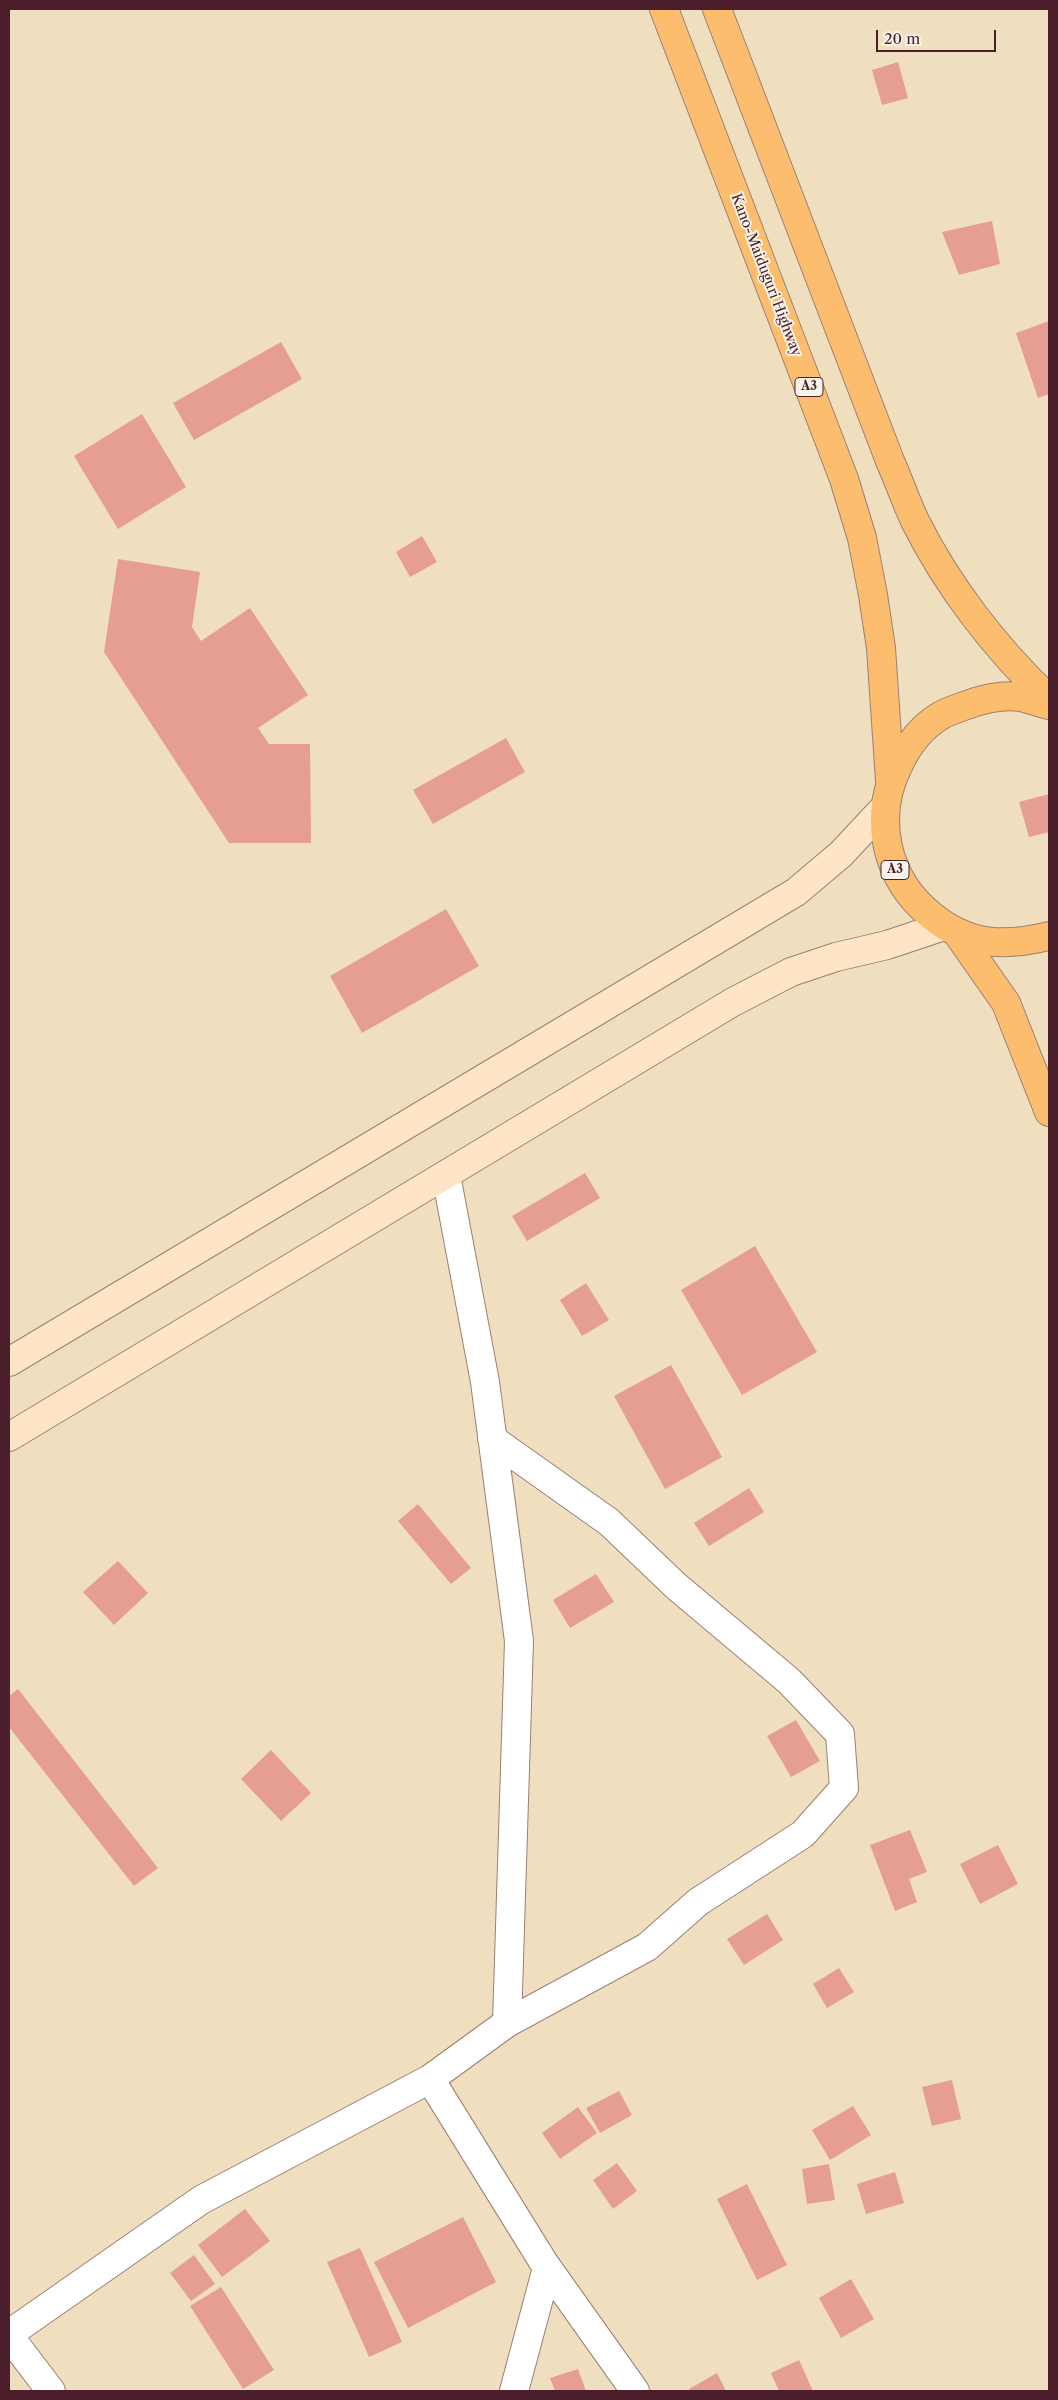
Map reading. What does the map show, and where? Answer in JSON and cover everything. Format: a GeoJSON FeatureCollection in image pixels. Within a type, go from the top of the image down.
{"type":"FeatureCollection","features":[{"type":"Feature","properties":{"kind":"highway","name":"Kano-Maiduguri Highway"},"geometry":{"type":"LineString","coordinates":[[664,9],[844,479],[862,538],[881,648],[890,781]]}},
{"type":"Feature","properties":{"kind":"highway"},"geometry":{"type":"LineString","coordinates":[[717,9],[915,521],[946,574],[983,627],[1017,669],[1049,699]]}},
{"type":"Feature","properties":{"kind":"highway","name":"A3"},"geometry":{"type":"LineString","coordinates":[[1049,705],[1019,696],[978,700],[940,716],[909,744],[890,781],[884,808],[886,843],[897,876],[917,905],[950,930],[1006,1003],[1049,1112]]}},
{"type":"Feature","properties":{"kind":"highway","name":"A3"},"geometry":{"type":"LineString","coordinates":[[950,930],[987,942],[1011,943],[1049,936]]}},
{"type":"Feature","properties":{"kind":"main road"},"geometry":{"type":"LineString","coordinates":[[9,1362],[796,892],[841,854],[884,808]]}},
{"type":"Feature","properties":{"kind":"main road"},"geometry":{"type":"LineString","coordinates":[[9,1437],[733,1002],[791,972],[836,957],[950,930]]}},
{"type":"Feature","properties":{"kind":"street"},"geometry":{"type":"LineString","coordinates":[[446,1175],[485,1382],[519,1641],[507,2023]]}},
{"type":"Feature","properties":{"kind":"street"},"geometry":{"type":"LineString","coordinates":[[50,2391],[9,2335],[201,2200],[430,2079],[507,2023],[647,1947],[698,1902],[803,1834],[844,1788],[840,1734],[789,1681],[676,1586],[609,1522],[492,1439]]}},
{"type":"Feature","properties":{"kind":"street"},"geometry":{"type":"LineString","coordinates":[[430,2079],[547,2268],[635,2391]]}},
{"type":"Feature","properties":{"kind":"street"},"geometry":{"type":"LineString","coordinates":[[514,2391],[547,2268]]}},
{"type":"Feature","properties":{"kind":"building"},"geometry":{"type":"Polygon","coordinates":[[[898,62],[908,98],[882,105],[872,70],[898,62]]]}},
{"type":"Feature","properties":{"kind":"building"},"geometry":{"type":"Polygon","coordinates":[[[992,221],[1000,264],[959,275],[942,232],[992,221]]]}},
{"type":"Feature","properties":{"kind":"building"},"geometry":{"type":"Polygon","coordinates":[[[1049,321],[1049,394],[1038,398],[1016,333],[1049,321]]]}},
{"type":"Feature","properties":{"kind":"building"},"geometry":{"type":"Polygon","coordinates":[[[281,342],[302,379],[194,440],[173,403],[281,342]]]}},
{"type":"Feature","properties":{"kind":"building"},"geometry":{"type":"Polygon","coordinates":[[[142,414],[186,487],[118,529],[74,456],[142,414]]]}},
{"type":"Feature","properties":{"kind":"building"},"geometry":{"type":"Polygon","coordinates":[[[422,536],[437,562],[410,577],[396,552],[422,536]]]}},
{"type":"Feature","properties":{"kind":"building"},"geometry":{"type":"Polygon","coordinates":[[[118,559],[200,572],[192,627],[201,641],[250,608],[308,695],[258,728],[269,744],[310,744],[311,843],[229,843],[104,652],[118,559]]]}},
{"type":"Feature","properties":{"kind":"building"},"geometry":{"type":"Polygon","coordinates":[[[506,738],[525,772],[433,824],[413,790],[506,738]]]}},
{"type":"Feature","properties":{"kind":"building"},"geometry":{"type":"Polygon","coordinates":[[[1049,794],[1049,832],[1029,837],[1019,802],[1049,794]]]}},
{"type":"Feature","properties":{"kind":"building"},"geometry":{"type":"Polygon","coordinates":[[[446,909],[479,966],[362,1033],[330,976],[446,909]]]}},
{"type":"Feature","properties":{"kind":"building"},"geometry":{"type":"Polygon","coordinates":[[[585,1173],[600,1198],[527,1241],[512,1216],[585,1173]]]}},
{"type":"Feature","properties":{"kind":"building"},"geometry":{"type":"Polygon","coordinates":[[[755,1246],[817,1352],[742,1395],[681,1290],[755,1246]]]}},
{"type":"Feature","properties":{"kind":"building"},"geometry":{"type":"Polygon","coordinates":[[[586,1283],[609,1320],[582,1336],[560,1300],[586,1283]]]}},
{"type":"Feature","properties":{"kind":"building"},"geometry":{"type":"Polygon","coordinates":[[[671,1365],[722,1457],[665,1489],[614,1396],[671,1365]]]}},
{"type":"Feature","properties":{"kind":"building"},"geometry":{"type":"Polygon","coordinates":[[[749,1488],[764,1512],[709,1546],[694,1523],[749,1488]]]}},
{"type":"Feature","properties":{"kind":"building"},"geometry":{"type":"Polygon","coordinates":[[[418,1504],[471,1568],[451,1584],[398,1521],[418,1504]]]}},
{"type":"Feature","properties":{"kind":"building"},"geometry":{"type":"Polygon","coordinates":[[[118,1561],[148,1593],[114,1625],[83,1592],[118,1561]]]}},
{"type":"Feature","properties":{"kind":"building"},"geometry":{"type":"Polygon","coordinates":[[[596,1574],[614,1602],[570,1628],[553,1600],[596,1574]]]}},
{"type":"Feature","properties":{"kind":"building"},"geometry":{"type":"Polygon","coordinates":[[[18,1689],[158,1868],[134,1886],[9,1727],[9,1696],[18,1689]]]}},
{"type":"Feature","properties":{"kind":"building"},"geometry":{"type":"Polygon","coordinates":[[[796,1720],[820,1761],[791,1777],[767,1736],[796,1720]]]}},
{"type":"Feature","properties":{"kind":"building"},"geometry":{"type":"Polygon","coordinates":[[[271,1750],[311,1793],[281,1821],[241,1779],[271,1750]]]}},
{"type":"Feature","properties":{"kind":"building"},"geometry":{"type":"Polygon","coordinates":[[[910,1830],[927,1872],[909,1879],[917,1902],[895,1911],[870,1845],[910,1830]]]}},
{"type":"Feature","properties":{"kind":"building"},"geometry":{"type":"Polygon","coordinates":[[[998,1845],[1018,1884],[980,1904],[960,1864],[998,1845]]]}},
{"type":"Feature","properties":{"kind":"building"},"geometry":{"type":"Polygon","coordinates":[[[767,1914],[783,1940],[744,1965],[727,1939],[767,1914]]]}},
{"type":"Feature","properties":{"kind":"building"},"geometry":{"type":"Polygon","coordinates":[[[839,1968],[854,1992],[827,2008],[813,1984],[839,1968]]]}},
{"type":"Feature","properties":{"kind":"building"},"geometry":{"type":"Polygon","coordinates":[[[952,2080],[961,2119],[932,2126],[922,2087],[952,2080]]]}},
{"type":"Feature","properties":{"kind":"building"},"geometry":{"type":"Polygon","coordinates":[[[619,2091],[632,2115],[600,2133],[586,2108],[619,2091]]]}},
{"type":"Feature","properties":{"kind":"building"},"geometry":{"type":"Polygon","coordinates":[[[853,2106],[871,2135],[830,2160],[812,2130],[853,2106]]]}},
{"type":"Feature","properties":{"kind":"building"},"geometry":{"type":"Polygon","coordinates":[[[578,2107],[597,2133],[560,2159],[542,2133],[578,2107]]]}},
{"type":"Feature","properties":{"kind":"building"},"geometry":{"type":"Polygon","coordinates":[[[617,2163],[637,2191],[613,2209],[593,2180],[617,2163]]]}},
{"type":"Feature","properties":{"kind":"building"},"geometry":{"type":"Polygon","coordinates":[[[829,2164],[835,2200],[807,2204],[802,2169],[829,2164]]]}},
{"type":"Feature","properties":{"kind":"building"},"geometry":{"type":"Polygon","coordinates":[[[895,2172],[904,2203],[866,2214],[857,2184],[895,2172]]]}},
{"type":"Feature","properties":{"kind":"building"},"geometry":{"type":"Polygon","coordinates":[[[747,2184],[787,2265],[757,2280],[717,2199],[747,2184]]]}},
{"type":"Feature","properties":{"kind":"building"},"geometry":{"type":"Polygon","coordinates":[[[245,2209],[270,2241],[222,2277],[198,2245],[245,2209]]]}},
{"type":"Feature","properties":{"kind":"building"},"geometry":{"type":"Polygon","coordinates":[[[463,2217],[496,2282],[408,2328],[374,2262],[463,2217]]]}},
{"type":"Feature","properties":{"kind":"building"},"geometry":{"type":"Polygon","coordinates":[[[360,2248],[402,2342],[369,2357],[327,2262],[360,2248]]]}},
{"type":"Feature","properties":{"kind":"building"},"geometry":{"type":"Polygon","coordinates":[[[194,2255],[215,2284],[191,2301],[170,2273],[194,2255]]]}},
{"type":"Feature","properties":{"kind":"building"},"geometry":{"type":"Polygon","coordinates":[[[851,2279],[874,2319],[841,2338],[819,2298],[851,2279]]]}},
{"type":"Feature","properties":{"kind":"building"},"geometry":{"type":"Polygon","coordinates":[[[221,2287],[274,2370],[243,2389],[190,2306],[221,2287]]]}},
{"type":"Feature","properties":{"kind":"building"},"geometry":{"type":"Polygon","coordinates":[[[799,2360],[813,2391],[779,2391],[771,2373],[799,2360]]]}},
{"type":"Feature","properties":{"kind":"building"},"geometry":{"type":"Polygon","coordinates":[[[578,2369],[586,2391],[555,2391],[550,2378],[578,2369]]]}},
{"type":"Feature","properties":{"kind":"building"},"geometry":{"type":"Polygon","coordinates":[[[717,2373],[726,2391],[691,2391],[689,2389],[717,2373]]]}}]}
